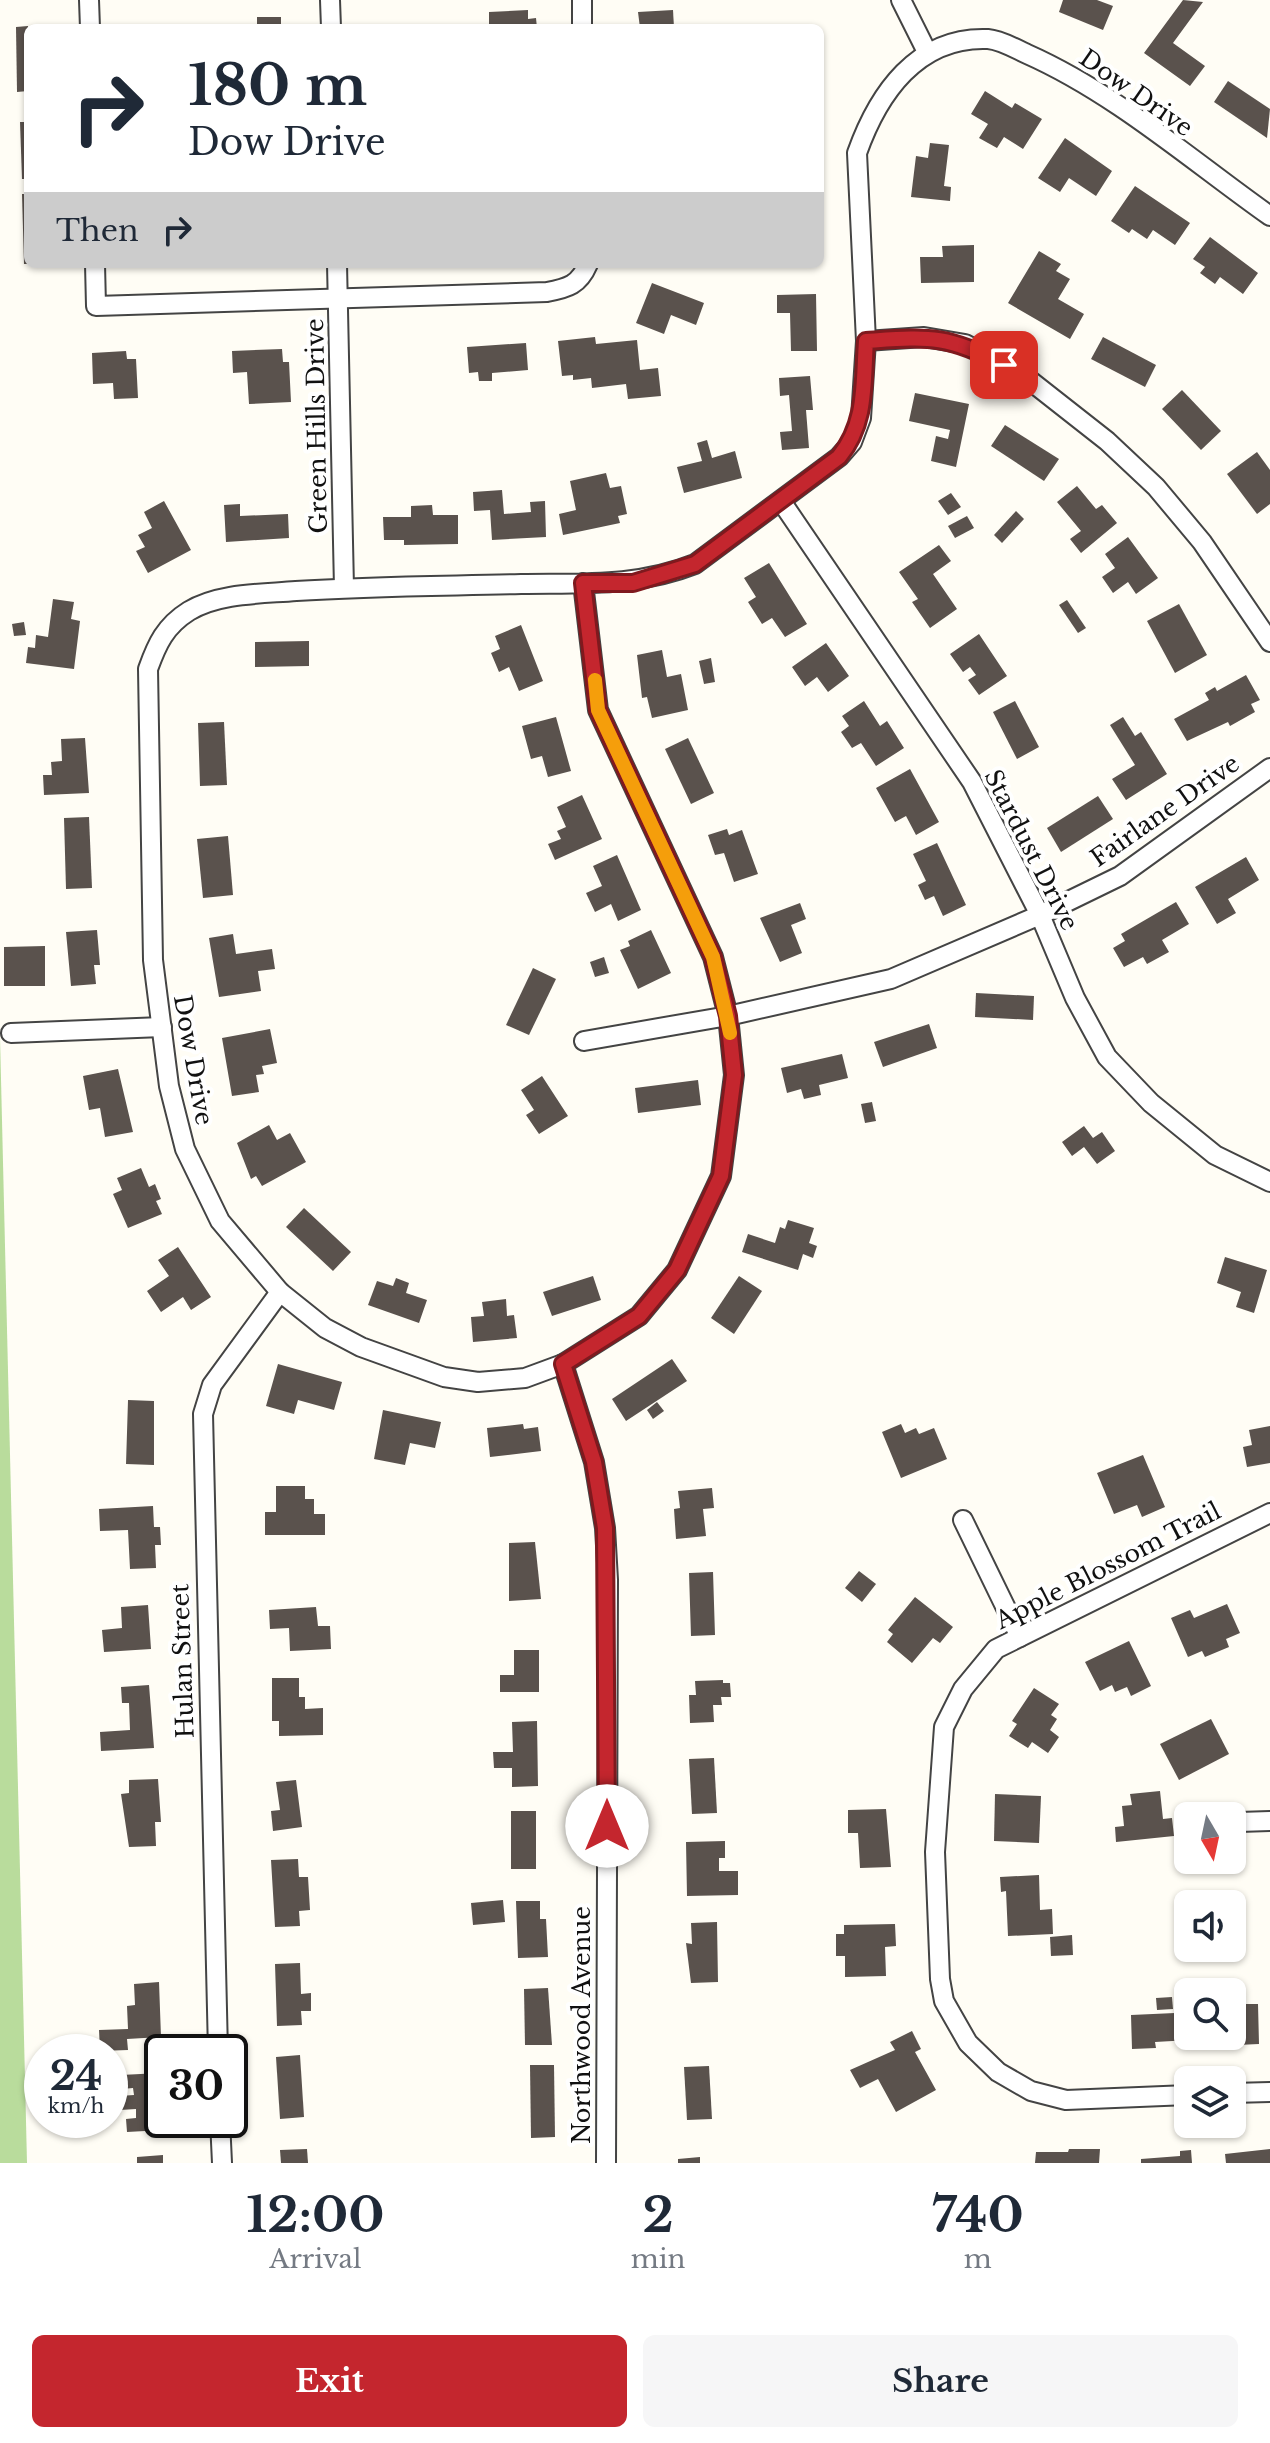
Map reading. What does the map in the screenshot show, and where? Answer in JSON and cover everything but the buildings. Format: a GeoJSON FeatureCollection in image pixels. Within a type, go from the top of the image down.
{"type":"FeatureCollection","features":[{"type":"Feature","properties":{"kind":"street"},"geometry":{"type":"LineString","coordinates":[[89,0],[90,24]]}},
{"type":"Feature","properties":{"kind":"street"},"geometry":{"type":"LineString","coordinates":[[330,0],[331,24]]}},
{"type":"Feature","properties":{"kind":"street"},"geometry":{"type":"LineString","coordinates":[[582,0],[582,24]]}},
{"type":"Feature","properties":{"kind":"street"},"geometry":{"type":"LineString","coordinates":[[901,0],[927,52]]}},
{"type":"Feature","properties":{"kind":"street","name":"Dow Drive"},"geometry":{"type":"LineString","coordinates":[[583,583],[598,710],[713,957],[728,1016],[734,1075],[721,1176],[677,1270],[639,1316],[563,1364],[525,1378],[478,1382],[444,1377],[361,1347],[325,1328],[280,1292],[220,1221],[185,1149],[169,1086],[153,960],[147,708],[148,669],[160,635],[190,611],[237,596],[344,588],[583,583],[633,583],[695,564],[839,457],[852,442],[861,418],[866,341],[857,153],[867,126],[889,85],[927,52],[960,41],[990,39],[1070,73],[1270,216]]}},
{"type":"Feature","properties":{"kind":"street"},"geometry":{"type":"LineString","coordinates":[[95,268],[96,306],[547,292],[568,288],[580,281],[586,268]]}},
{"type":"Feature","properties":{"kind":"street","name":"Green Hills Drive"},"geometry":{"type":"LineString","coordinates":[[337,268],[344,588]]}},
{"type":"Feature","properties":{"kind":"street"},"geometry":{"type":"LineString","coordinates":[[866,341],[924,337],[965,344],[1023,375],[1107,441],[1156,487],[1202,542],[1270,642]]}},
{"type":"Feature","properties":{"kind":"street","name":"Stardust Drive"},"geometry":{"type":"LineString","coordinates":[[781,501],[972,782],[1040,915],[1075,998],[1107,1057],[1151,1103],[1215,1155],[1270,1182]]}},
{"type":"Feature","properties":{"kind":"street","name":"Fairlane Drive"},"geometry":{"type":"LineString","coordinates":[[584,1041],[728,1016],[891,979],[1040,915],[1120,876],[1270,768]]}},
{"type":"Feature","properties":{"kind":"street"},"geometry":{"type":"LineString","coordinates":[[11,1033],[162,1027]]}},
{"type":"Feature","properties":{"kind":"street","name":"Hulan Street"},"geometry":{"type":"LineString","coordinates":[[218,2034],[203,1414],[212,1385],[280,1292]]}},
{"type":"Feature","properties":{"kind":"street","name":"Northwood Avenue"},"geometry":{"type":"LineString","coordinates":[[563,1364],[594,1462],[607,1567],[606,2163]]}},
{"type":"Feature","properties":{"kind":"street","name":"Apple Blossom Trail"},"geometry":{"type":"LineString","coordinates":[[1174,2096],[1066,2100],[1031,2091],[998,2072],[968,2043],[944,2001],[940,1979],[935,1852],[944,1727],[963,1689],[996,1649],[1270,1513]]}},
{"type":"Feature","properties":{"kind":"street"},"geometry":{"type":"LineString","coordinates":[[963,1520],[1020,1637]]}},
{"type":"Feature","properties":{"kind":"street"},"geometry":{"type":"LineString","coordinates":[[1246,1822],[1270,1821]]}},
{"type":"Feature","properties":{"kind":"street"},"geometry":{"type":"LineString","coordinates":[[1246,2093],[1270,2092]]}},
{"type":"Feature","properties":{"kind":"street"},"geometry":{"type":"LineString","coordinates":[[221,2138],[222,2163]]}},
{"type":"Feature","properties":{"kind":"green space"},"geometry":{"type":"Polygon","coordinates":[[[0,1037],[27,2163],[0,2163],[0,1037]]]}},
{"type":"Feature","properties":{"kind":"slow traffic"},"geometry":{"type":"LineString","coordinates":[[595,680],[598,710],[713,957],[730,1033]]}},
{"type":"Feature","properties":{"kind":"route"},"geometry":{"type":"LineString","coordinates":[[607,1826],[608,1580],[605,1528],[594,1462],[563,1364],[639,1316],[677,1270],[721,1176],[734,1075],[728,1016],[713,957],[598,710],[583,583],[633,583],[695,564],[839,457],[852,442],[861,418],[866,341],[924,337],[965,344],[1004,365]]}}]}
